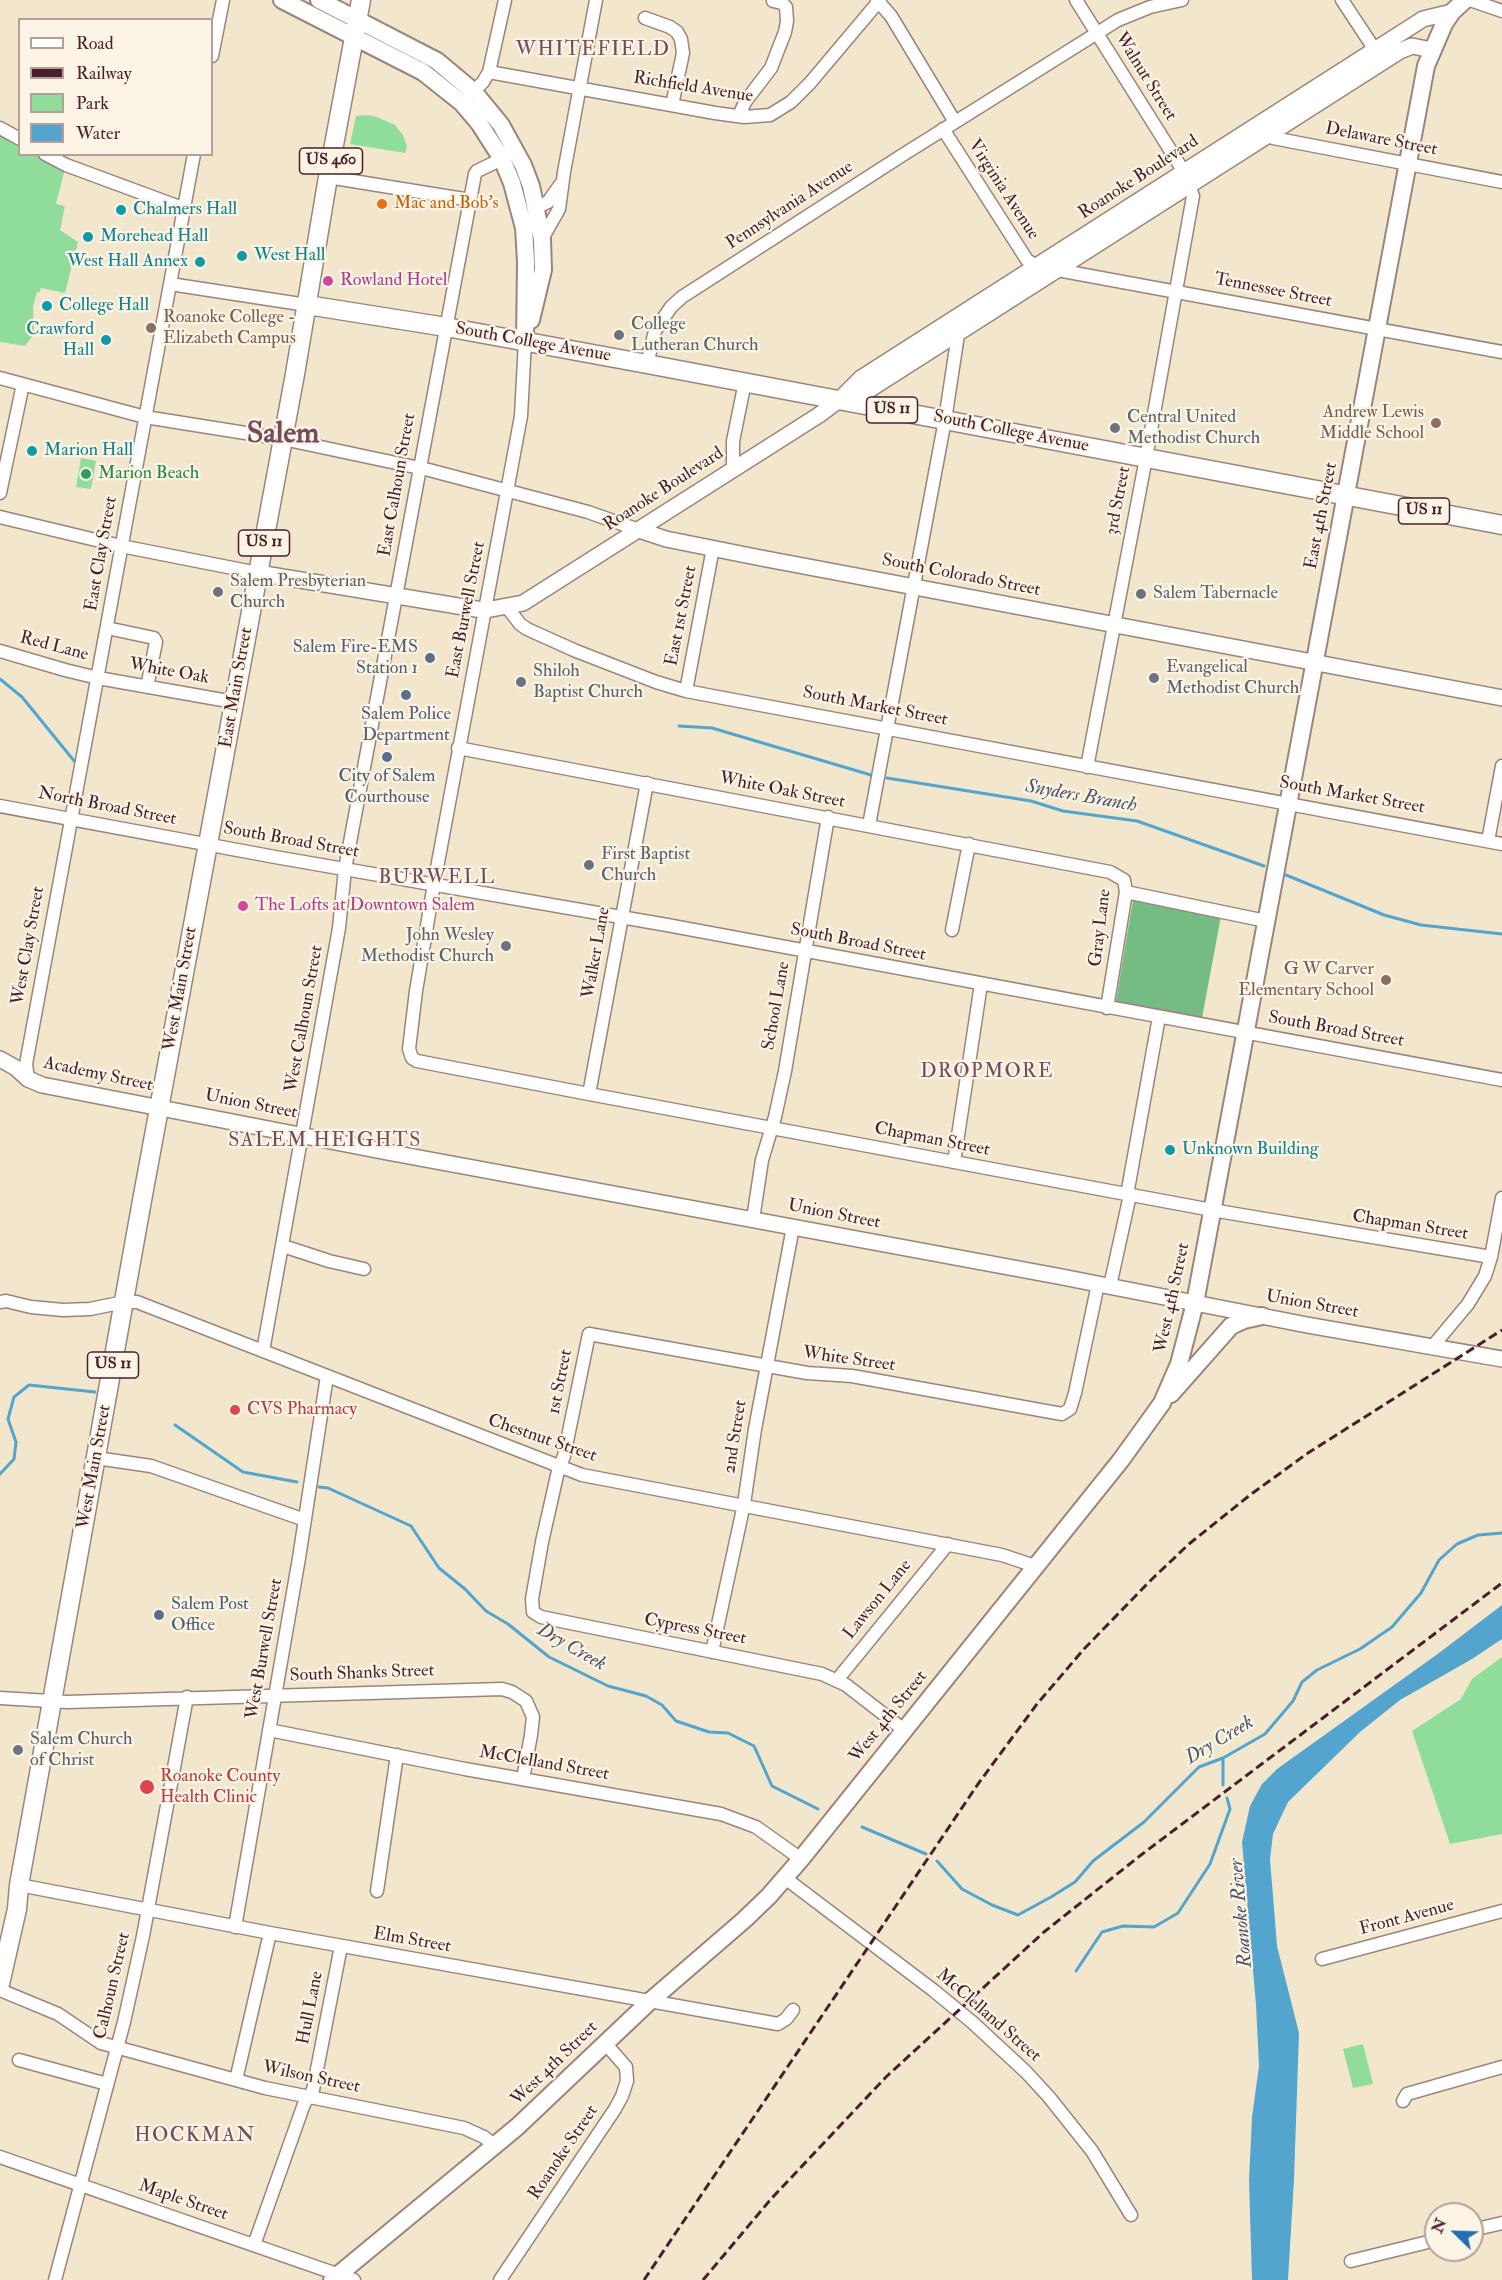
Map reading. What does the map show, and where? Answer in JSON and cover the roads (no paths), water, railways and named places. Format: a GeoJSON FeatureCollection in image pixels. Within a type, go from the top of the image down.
{"type":"FeatureCollection","features":[{"type":"Feature","properties":{"kind":"main road"},"geometry":{"type":"LineString","coordinates":[[282,0],[356,27],[437,61],[468,98],[501,125],[523,165],[537,207],[542,239],[543,270],[538,299],[525,341]]}},
{"type":"Feature","properties":{"kind":"main road"},"geometry":{"type":"LineString","coordinates":[[319,0],[356,27]]}},
{"type":"Feature","properties":{"kind":"main road","name":"East Main Street"},"geometry":{"type":"LineString","coordinates":[[207,844],[283,439],[361,0]]}},
{"type":"Feature","properties":{"kind":"main road","name":"Roanoke Boulevard"},"geometry":{"type":"LineString","coordinates":[[1452,12],[1465,0]]}},
{"type":"Feature","properties":{"kind":"main road","name":"East 4th Street"},"geometry":{"type":"LineString","coordinates":[[1245,1032],[1426,66],[1452,12]]}},
{"type":"Feature","properties":{"kind":"main road"},"geometry":{"type":"LineString","coordinates":[[468,98],[479,123],[502,159],[512,183],[524,228],[525,341]]}},
{"type":"Feature","properties":{"kind":"main road","name":"South College Avenue"},"geometry":{"type":"LineString","coordinates":[[307,305],[525,341],[1502,525]]}},
{"type":"Feature","properties":{"kind":"main road","name":"West Main Street"},"geometry":{"type":"LineString","coordinates":[[0,1984],[17,1909],[19,1885],[207,844]]}},
{"type":"Feature","properties":{"kind":"main road","name":"West 4th Street"},"geometry":{"type":"LineString","coordinates":[[341,2278],[495,2146],[649,2002],[744,1920],[785,1878],[1121,1460],[1162,1403],[1179,1364],[1195,1303],[1245,1032]]}},
{"type":"Feature","properties":{"kind":"main road"},"geometry":{"type":"LineString","coordinates":[[1162,1403],[1184,1382],[1210,1348],[1231,1326],[1262,1316]]}},
{"type":"Feature","properties":{"kind":"street"},"geometry":{"type":"LineString","coordinates":[[213,51],[223,0]]}},
{"type":"Feature","properties":{"kind":"street"},"geometry":{"type":"LineString","coordinates":[[468,98],[489,72],[505,0]]}},
{"type":"Feature","properties":{"kind":"street"},"geometry":{"type":"LineString","coordinates":[[542,239],[559,209],[596,0]]}},
{"type":"Feature","properties":{"kind":"street","name":"Walnut Street"},"geometry":{"type":"LineString","coordinates":[[1076,0],[1187,179]]}},
{"type":"Feature","properties":{"kind":"street"},"geometry":{"type":"LineString","coordinates":[[955,122],[1096,33],[1136,12],[1182,0]]}},
{"type":"Feature","properties":{"kind":"street"},"geometry":{"type":"LineString","coordinates":[[1342,0],[1375,50]]}},
{"type":"Feature","properties":{"kind":"street"},"geometry":{"type":"LineString","coordinates":[[1470,0],[1502,11]]}},
{"type":"Feature","properties":{"kind":"street"},"geometry":{"type":"LineString","coordinates":[[739,116],[746,102],[771,68],[785,32],[786,7],[782,3],[773,1]]}},
{"type":"Feature","properties":{"kind":"street","name":"Richfield Avenue"},"geometry":{"type":"LineString","coordinates":[[489,72],[739,116],[770,115],[791,102],[810,83],[878,1]]}},
{"type":"Feature","properties":{"kind":"street","name":"Virginia Avenue"},"geometry":{"type":"LineString","coordinates":[[878,1],[891,16],[955,122]]}},
{"type":"Feature","properties":{"kind":"street","name":"Roanoke Boulevard"},"geometry":{"type":"LineString","coordinates":[[1264,130],[1375,50],[1423,19],[1452,12]]}},
{"type":"Feature","properties":{"kind":"street"},"geometry":{"type":"LineString","coordinates":[[645,18],[670,27],[681,39],[683,53],[672,105]]}},
{"type":"Feature","properties":{"kind":"street","name":"Roanoke Boulevard"},"geometry":{"type":"LineString","coordinates":[[507,607],[523,603],[639,530],[839,400],[861,378],[1036,266],[1187,179],[1264,130],[1400,51],[1412,46],[1432,50]]}},
{"type":"Feature","properties":{"kind":"street","name":"Pennsylvania Avenue"},"geometry":{"type":"LineString","coordinates":[[647,364],[653,338],[662,319],[682,297],[955,122]]}},
{"type":"Feature","properties":{"kind":"street"},"geometry":{"type":"LineString","coordinates":[[0,128],[18,138]]}},
{"type":"Feature","properties":{"kind":"street","name":"Virginia Avenue"},"geometry":{"type":"LineString","coordinates":[[943,129],[1027,260],[1036,266]]}},
{"type":"Feature","properties":{"kind":"street","name":"Delaware Street"},"geometry":{"type":"LineString","coordinates":[[1264,130],[1408,164],[1502,182]]}},
{"type":"Feature","properties":{"kind":"street"},"geometry":{"type":"LineString","coordinates":[[49,156],[66,165],[184,208]]}},
{"type":"Feature","properties":{"kind":"street","name":"East Clay Street"},"geometry":{"type":"LineString","coordinates":[[71,819],[194,156]]}},
{"type":"Feature","properties":{"kind":"street","name":"East Calhoun Street"},"geometry":{"type":"LineString","coordinates":[[345,869],[470,200],[477,171],[502,159]]}},
{"type":"Feature","properties":{"kind":"street"},"geometry":{"type":"LineString","coordinates":[[537,207],[554,196],[564,172]]}},
{"type":"Feature","properties":{"kind":"street"},"geometry":{"type":"LineString","coordinates":[[328,177],[470,200]]}},
{"type":"Feature","properties":{"kind":"street","name":"Roanoke Boulevard"},"geometry":{"type":"LineString","coordinates":[[839,400],[869,390],[959,333],[1058,270],[1187,179]]}},
{"type":"Feature","properties":{"kind":"street","name":"3rd Street"},"geometry":{"type":"LineString","coordinates":[[1087,767],[1193,196],[1187,179]]}},
{"type":"Feature","properties":{"kind":"street","name":"Tennessee Street"},"geometry":{"type":"LineString","coordinates":[[1036,266],[1502,352]]}},
{"type":"Feature","properties":{"kind":"street"},"geometry":{"type":"LineString","coordinates":[[170,284],[307,305]]}},
{"type":"Feature","properties":{"kind":"street"},"geometry":{"type":"LineString","coordinates":[[869,825],[945,420],[959,333],[957,316]]}},
{"type":"Feature","properties":{"kind":"street","name":"East Burwell Street"},"geometry":{"type":"LineString","coordinates":[[434,884],[521,416],[525,341]]}},
{"type":"Feature","properties":{"kind":"street","name":"South Colorado Street"},"geometry":{"type":"LineString","coordinates":[[0,378],[145,417],[283,439],[420,468],[588,512],[666,539],[1502,698]]}},
{"type":"Feature","properties":{"kind":"street"},"geometry":{"type":"LineString","coordinates":[[733,469],[733,441],[745,382]]}},
{"type":"Feature","properties":{"kind":"street"},"geometry":{"type":"LineString","coordinates":[[0,493],[23,384]]}},
{"type":"Feature","properties":{"kind":"street"},"geometry":{"type":"LineString","coordinates":[[0,517],[121,546],[258,573],[486,610],[507,607]]}},
{"type":"Feature","properties":{"kind":"street","name":"East 1st Street"},"geometry":{"type":"LineString","coordinates":[[686,691],[713,548]]}},
{"type":"Feature","properties":{"kind":"street","name":"South Market Street"},"geometry":{"type":"LineString","coordinates":[[507,607],[520,624],[527,629],[576,651],[686,691],[1502,844]]}},
{"type":"Feature","properties":{"kind":"street"},"geometry":{"type":"LineString","coordinates":[[107,628],[154,638],[156,642],[147,687]]}},
{"type":"Feature","properties":{"kind":"street","name":"Red Lane"},"geometry":{"type":"LineString","coordinates":[[0,651],[98,678]]}},
{"type":"Feature","properties":{"kind":"street","name":"White Oak"},"geometry":{"type":"LineString","coordinates":[[98,678],[234,702]]}},
{"type":"Feature","properties":{"kind":"street","name":"White Oak Street"},"geometry":{"type":"LineString","coordinates":[[458,748],[1099,868]]}},
{"type":"Feature","properties":{"kind":"street"},"geometry":{"type":"LineString","coordinates":[[1488,841],[1502,766]]}},
{"type":"Feature","properties":{"kind":"street","name":"Walker Lane"},"geometry":{"type":"LineString","coordinates":[[589,1094],[647,783]]}},
{"type":"Feature","properties":{"kind":"street","name":"North Broad Street"},"geometry":{"type":"LineString","coordinates":[[0,806],[207,844]]}},
{"type":"Feature","properties":{"kind":"street","name":"School Lane"},"geometry":{"type":"LineString","coordinates":[[753,1219],[762,1160],[784,1071],[828,818]]}},
{"type":"Feature","properties":{"kind":"street","name":"West Clay Street"},"geometry":{"type":"LineString","coordinates":[[28,1079],[26,1064],[71,819]]}},
{"type":"Feature","properties":{"kind":"street","name":"South Broad Street"},"geometry":{"type":"LineString","coordinates":[[207,844],[622,917],[1502,1080]]}},
{"type":"Feature","properties":{"kind":"street"},"geometry":{"type":"LineString","coordinates":[[952,930],[969,844]]}},
{"type":"Feature","properties":{"kind":"street","name":"Gray Lane"},"geometry":{"type":"LineString","coordinates":[[1099,868],[1121,877],[1126,886],[1107,1008]]}},
{"type":"Feature","properties":{"kind":"street","name":"West Calhoun Street"},"geometry":{"type":"LineString","coordinates":[[263,1351],[284,1246],[339,928],[345,869]]}},
{"type":"Feature","properties":{"kind":"street","name":"Chapman Street"},"geometry":{"type":"LineString","coordinates":[[434,884],[409,1049],[412,1058],[417,1061],[1129,1195],[1491,1257]]}},
{"type":"Feature","properties":{"kind":"street"},"geometry":{"type":"LineString","coordinates":[[1126,892],[1266,921]]}},
{"type":"Feature","properties":{"kind":"street"},"geometry":{"type":"LineString","coordinates":[[954,1162],[981,984]]}},
{"type":"Feature","properties":{"kind":"street","name":"White Street"},"geometry":{"type":"LineString","coordinates":[[589,1334],[807,1373],[852,1376],[1059,1414],[1067,1412],[1070,1409],[1129,1195],[1159,1017]]}},
{"type":"Feature","properties":{"kind":"street","name":"Academy Street"},"geometry":{"type":"LineString","coordinates":[[0,1059],[16,1068],[28,1079],[42,1085],[159,1107]]}},
{"type":"Feature","properties":{"kind":"street","name":"Union Street"},"geometry":{"type":"LineString","coordinates":[[159,1107],[1262,1316],[1502,1359]]}},
{"type":"Feature","properties":{"kind":"street"},"geometry":{"type":"LineString","coordinates":[[1432,1347],[1468,1304],[1485,1276],[1491,1257],[1502,1198]]}},
{"type":"Feature","properties":{"kind":"street","name":"2nd Street"},"geometry":{"type":"LineString","coordinates":[[712,1652],[744,1504],[767,1365],[794,1227]]}},
{"type":"Feature","properties":{"kind":"street"},"geometry":{"type":"LineString","coordinates":[[284,1246],[329,1261],[364,1269]]}},
{"type":"Feature","properties":{"kind":"street"},"geometry":{"type":"LineString","coordinates":[[2,1300],[63,1310],[104,1307],[124,1302]]}},
{"type":"Feature","properties":{"kind":"street","name":"Chestnut Street"},"geometry":{"type":"LineString","coordinates":[[124,1302],[137,1302],[582,1474],[948,1544],[1002,1555],[1035,1566]]}},
{"type":"Feature","properties":{"kind":"street","name":"1st Street"},"geometry":{"type":"LineString","coordinates":[[542,1542],[559,1467],[564,1456],[589,1334]]}},
{"type":"Feature","properties":{"kind":"street","name":"West Burwell Street"},"geometry":{"type":"LineString","coordinates":[[235,1927],[305,1520],[327,1376]]}},
{"type":"Feature","properties":{"kind":"street"},"geometry":{"type":"LineString","coordinates":[[96,1458],[151,1466],[305,1520]]}},
{"type":"Feature","properties":{"kind":"street","name":"Cypress Street"},"geometry":{"type":"LineString","coordinates":[[542,1542],[532,1599],[532,1606],[537,1615],[808,1671],[837,1680],[873,1704],[904,1730]]}},
{"type":"Feature","properties":{"kind":"street","name":"Lawson Lane"},"geometry":{"type":"LineString","coordinates":[[837,1680],[948,1544]]}},
{"type":"Feature","properties":{"kind":"street","name":"South Shanks Street"},"geometry":{"type":"LineString","coordinates":[[0,1698],[52,1701],[494,1688],[520,1696],[530,1708],[533,1717],[523,1779]]}},
{"type":"Feature","properties":{"kind":"street","name":"Calhoun Street"},"geometry":{"type":"LineString","coordinates":[[55,2280],[117,2047],[148,1910],[187,1697]]}},
{"type":"Feature","properties":{"kind":"street","name":"McClelland Street"},"geometry":{"type":"LineString","coordinates":[[269,1730],[721,1814],[756,1827],[801,1859]]}},
{"type":"Feature","properties":{"kind":"street"},"geometry":{"type":"LineString","coordinates":[[377,1891],[397,1755]]}},
{"type":"Feature","properties":{"kind":"street","name":"McClelland Street"},"geometry":{"type":"LineString","coordinates":[[785,1878],[933,1990],[1026,2072],[1092,2151],[1131,2215]]}},
{"type":"Feature","properties":{"kind":"street","name":"Elm Street"},"geometry":{"type":"LineString","coordinates":[[19,1885],[235,1927],[778,2024],[786,2019],[793,2010]]}},
{"type":"Feature","properties":{"kind":"street","name":"Front Avenue"},"geometry":{"type":"LineString","coordinates":[[1322,1959],[1502,1911]]}},
{"type":"Feature","properties":{"kind":"street"},"geometry":{"type":"LineString","coordinates":[[236,2080],[270,1933]]}},
{"type":"Feature","properties":{"kind":"street","name":"Hull Lane"},"geometry":{"type":"LineString","coordinates":[[254,2245],[303,2104],[313,2090],[341,1946]]}},
{"type":"Feature","properties":{"kind":"street","name":"Wilson Street"},"geometry":{"type":"LineString","coordinates":[[0,1990],[58,2014],[91,2037],[117,2047],[308,2098],[464,2128],[484,2137],[495,2146]]}},
{"type":"Feature","properties":{"kind":"street","name":"Roanoke Street"},"geometry":{"type":"LineString","coordinates":[[500,2280],[622,2096],[627,2081],[626,2067],[605,2043]]}},
{"type":"Feature","properties":{"kind":"street"},"geometry":{"type":"LineString","coordinates":[[19,2060],[107,2084]]}},
{"type":"Feature","properties":{"kind":"street"},"geometry":{"type":"LineString","coordinates":[[1403,2101],[1407,2094],[1502,2067]]}},
{"type":"Feature","properties":{"kind":"street","name":"Maple Street"},"geometry":{"type":"LineString","coordinates":[[0,2157],[254,2245],[341,2278]]}},
{"type":"Feature","properties":{"kind":"street"},"geometry":{"type":"LineString","coordinates":[[1484,2227],[1502,2223]]}},
{"type":"Feature","properties":{"kind":"street"},"geometry":{"type":"LineString","coordinates":[[1351,2261],[1424,2243]]}},
{"type":"Feature","properties":{"kind":"water"},"geometry":{"type":"Polygon","coordinates":[[[1502,1605],[1502,1639],[1400,1700],[1360,1732],[1288,1802],[1273,1834],[1270,1859],[1277,1946],[1299,2033],[1294,2179],[1288,2280],[1252,2280],[1249,2180],[1252,2117],[1259,2066],[1242,1842],[1250,1806],[1262,1784],[1277,1769],[1502,1605]]]}},
{"type":"Feature","properties":{"kind":"waterway"},"geometry":{"type":"LineString","coordinates":[[0,679],[22,697],[75,762]]}},
{"type":"Feature","properties":{"kind":"waterway","name":"Snyders Branch"},"geometry":{"type":"LineString","coordinates":[[679,726],[712,728],[871,775]]}},
{"type":"Feature","properties":{"kind":"waterway","name":"Snyders Branch"},"geometry":{"type":"LineString","coordinates":[[887,778],[1031,801],[1063,811],[1137,821],[1264,866]]}},
{"type":"Feature","properties":{"kind":"waterway","name":"Snyders Branch"},"geometry":{"type":"LineString","coordinates":[[1286,875],[1384,915],[1421,925],[1502,934]]}},
{"type":"Feature","properties":{"kind":"waterway","name":"Dry Creek"},"geometry":{"type":"LineString","coordinates":[[0,1474],[14,1459],[16,1442],[8,1419],[14,1397],[29,1385],[95,1392]]}},
{"type":"Feature","properties":{"kind":"waterway","name":"Dry Creek"},"geometry":{"type":"LineString","coordinates":[[175,1425],[243,1472],[297,1482]]}},
{"type":"Feature","properties":{"kind":"waterway","name":"Dry Creek"},"geometry":{"type":"LineString","coordinates":[[319,1487],[328,1488],[411,1526],[439,1568],[465,1589],[486,1611],[508,1624],[549,1657],[608,1686],[646,1696],[662,1705],[676,1721],[709,1732],[728,1733],[754,1746],[772,1786],[818,1809]]}},
{"type":"Feature","properties":{"kind":"waterway","name":"Dry Creek"},"geometry":{"type":"LineString","coordinates":[[937,1861],[962,1889],[992,1905],[1018,1915],[1051,1897],[1075,1882],[1093,1861],[1144,1822],[1199,1767],[1223,1758],[1265,1734],[1293,1701],[1302,1682],[1317,1670],[1360,1649],[1392,1627],[1421,1593],[1439,1560],[1457,1544],[1478,1535],[1502,1533]]}},
{"type":"Feature","properties":{"kind":"waterway"},"geometry":{"type":"LineString","coordinates":[[1223,1758],[1223,1785]]}},
{"type":"Feature","properties":{"kind":"waterway"},"geometry":{"type":"LineString","coordinates":[[1076,1971],[1102,1932],[1123,1926],[1154,1927],[1178,1913],[1210,1864],[1230,1809],[1227,1798]]}},
{"type":"Feature","properties":{"kind":"waterway","name":"Dry Creek"},"geometry":{"type":"LineString","coordinates":[[862,1827],[926,1854]]}},
{"type":"Feature","properties":{"kind":"railway"},"geometry":{"type":"LineString","coordinates":[[644,2280],[978,1784],[1037,1704],[1084,1649],[1189,1544],[1250,1495],[1308,1453],[1502,1330]]}},
{"type":"Feature","properties":{"kind":"railway"},"geometry":{"type":"LineString","coordinates":[[703,2280],[771,2199],[886,2077],[1044,1932],[1141,1855],[1502,1583]]}},
{"type":"Feature","properties":{"kind":"place","name":"Mac and Bob's"},"geometry":{"type":"Point","coordinates":[382,204]}},
{"type":"Feature","properties":{"kind":"place","name":"Chalmers Hall"},"geometry":{"type":"Point","coordinates":[121,210]}},
{"type":"Feature","properties":{"kind":"place","name":"Morehead Hall"},"geometry":{"type":"Point","coordinates":[88,237]}},
{"type":"Feature","properties":{"kind":"place","name":"West Hall"},"geometry":{"type":"Point","coordinates":[242,256]}},
{"type":"Feature","properties":{"kind":"place","name":"West Hall Annex"},"geometry":{"type":"Point","coordinates":[200,262]}},
{"type":"Feature","properties":{"kind":"place","name":"Rowland Hotel"},"geometry":{"type":"Point","coordinates":[328,281]}},
{"type":"Feature","properties":{"kind":"place","name":"College Hall"},"geometry":{"type":"Point","coordinates":[47,306]}},
{"type":"Feature","properties":{"kind":"place","name":"Roanoke College - Elizabeth Campus"},"geometry":{"type":"Point","coordinates":[151,328]}},
{"type":"Feature","properties":{"kind":"place","name":"College Lutheran Church"},"geometry":{"type":"Point","coordinates":[619,335]}},
{"type":"Feature","properties":{"kind":"place","name":"Crawford Hall"},"geometry":{"type":"Point","coordinates":[106,340]}},
{"type":"Feature","properties":{"kind":"place","name":"Andrew Lewis Middle School"},"geometry":{"type":"Point","coordinates":[1436,423]}},
{"type":"Feature","properties":{"kind":"place","name":"Central United Methodist Church"},"geometry":{"type":"Point","coordinates":[1115,428]}},
{"type":"Feature","properties":{"kind":"place","name":"Marion Hall"},"geometry":{"type":"Point","coordinates":[32,451]}},
{"type":"Feature","properties":{"kind":"place","name":"Marion Beach"},"geometry":{"type":"Point","coordinates":[86,474]}},
{"type":"Feature","properties":{"kind":"place","name":"Salem Presbyterian Church"},"geometry":{"type":"Point","coordinates":[218,592]}},
{"type":"Feature","properties":{"kind":"place","name":"Salem Tabernacle"},"geometry":{"type":"Point","coordinates":[1141,594]}},
{"type":"Feature","properties":{"kind":"place","name":"Salem Fire-EMS Station 1"},"geometry":{"type":"Point","coordinates":[430,658]}},
{"type":"Feature","properties":{"kind":"place","name":"Evangelical Methodist Church"},"geometry":{"type":"Point","coordinates":[1154,678]}},
{"type":"Feature","properties":{"kind":"place","name":"Shiloh Baptist Church"},"geometry":{"type":"Point","coordinates":[521,682]}},
{"type":"Feature","properties":{"kind":"place","name":"Salem Police Department"},"geometry":{"type":"Point","coordinates":[406,695]}},
{"type":"Feature","properties":{"kind":"place","name":"City of Salem Courthouse"},"geometry":{"type":"Point","coordinates":[387,757]}},
{"type":"Feature","properties":{"kind":"place","name":"First Baptist Church"},"geometry":{"type":"Point","coordinates":[589,865]}},
{"type":"Feature","properties":{"kind":"place","name":"The Lofts at Downtown Salem"},"geometry":{"type":"Point","coordinates":[243,906]}},
{"type":"Feature","properties":{"kind":"place","name":"John Wesley Methodist Church"},"geometry":{"type":"Point","coordinates":[506,946]}},
{"type":"Feature","properties":{"kind":"place","name":"G W Carver Elementary School"},"geometry":{"type":"Point","coordinates":[1386,980]}},
{"type":"Feature","properties":{"kind":"place","name":"Unknown Building"},"geometry":{"type":"Point","coordinates":[1170,1150]}},
{"type":"Feature","properties":{"kind":"place","name":"CVS Pharmacy"},"geometry":{"type":"Point","coordinates":[235,1410]}},
{"type":"Feature","properties":{"kind":"place","name":"Salem Post Office"},"geometry":{"type":"Point","coordinates":[159,1615]}},
{"type":"Feature","properties":{"kind":"place","name":"Salem Church of Christ"},"geometry":{"type":"Point","coordinates":[18,1750]}},
{"type":"Feature","properties":{"kind":"place","name":"Roanoke County Health Clinic"},"geometry":{"type":"Point","coordinates":[147,1787]}},
{"type":"Feature","properties":{"kind":"district","name":"WHITEFIELD"},"geometry":{"type":"Point","coordinates":[593,51]}},
{"type":"Feature","properties":{"kind":"district","name":"Salem"},"geometry":{"type":"Point","coordinates":[283,436]}},
{"type":"Feature","properties":{"kind":"district","name":"BURWELL"},"geometry":{"type":"Point","coordinates":[437,879]}},
{"type":"Feature","properties":{"kind":"district","name":"DROPMORE"},"geometry":{"type":"Point","coordinates":[987,1073]}},
{"type":"Feature","properties":{"kind":"district","name":"SALEM HEIGHTS"},"geometry":{"type":"Point","coordinates":[325,1142]}},
{"type":"Feature","properties":{"kind":"district","name":"HOCKMAN"},"geometry":{"type":"Point","coordinates":[195,2137]}},
{"type":"Feature","properties":{"kind":"water label","name":"Roanoke River"},"geometry":{"type":"Point","coordinates":[1242,1913]}}]}
